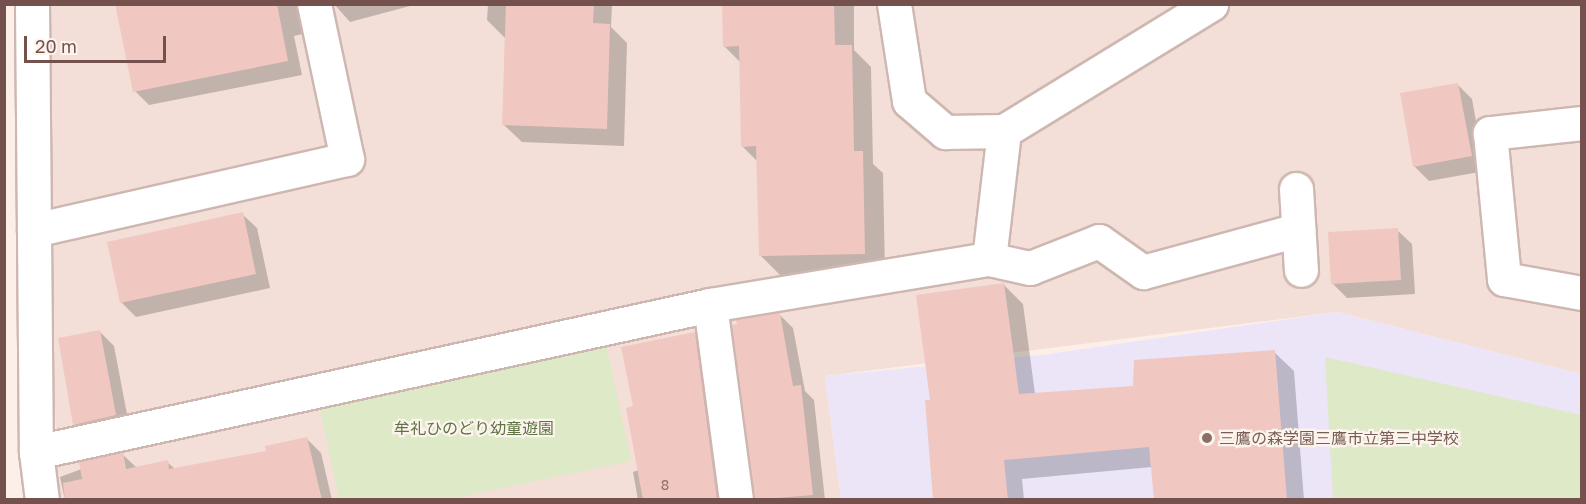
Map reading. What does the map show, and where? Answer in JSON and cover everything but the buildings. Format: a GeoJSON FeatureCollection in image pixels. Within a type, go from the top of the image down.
{"type":"FeatureCollection","features":[{"type":"Feature","properties":{"kind":"street"},"geometry":{"type":"LineString","coordinates":[[32,4],[36,452],[42,500]]}},
{"type":"Feature","properties":{"kind":"street"},"geometry":{"type":"LineString","coordinates":[[34,230],[347,159],[314,4]]}},
{"type":"Feature","properties":{"kind":"street"},"geometry":{"type":"LineString","coordinates":[[894,4],[909,101],[945,132],[1004,131],[1210,4]]}},
{"type":"Feature","properties":{"kind":"street"},"geometry":{"type":"LineString","coordinates":[[1581,123],[1490,133],[1504,279],[1581,293]]}},
{"type":"Feature","properties":{"kind":"street"},"geometry":{"type":"LineString","coordinates":[[989,259],[1004,131]]}},
{"type":"Feature","properties":{"kind":"street"},"geometry":{"type":"LineString","coordinates":[[1296,189],[1301,270]]}},
{"type":"Feature","properties":{"kind":"street"},"geometry":{"type":"LineString","coordinates":[[36,452],[710,305],[989,259],[1030,268],[1099,241],[1143,272],[1298,230]]}},
{"type":"Feature","properties":{"kind":"street"},"geometry":{"type":"LineString","coordinates":[[710,305],[736,500]]}},
{"type":"Feature","properties":{"kind":"shaded area"},"geometry":{"type":"Polygon","coordinates":[[[49,5],[1581,5],[1581,374],[1337,312],[825,376],[841,499],[58,499],[50,253],[49,5]]]}},
{"type":"Feature","properties":{"kind":"shaded area","name":"三鷹の森学園三鷹市立第三中学校"},"geometry":{"type":"Polygon","coordinates":[[[1337,312],[1581,374],[1581,499],[841,499],[825,376],[1042,355],[1337,312]]]}},
{"type":"Feature","properties":{"kind":"green space","name":"牟礼ひのどり幼童遊園"},"geometry":{"type":"Polygon","coordinates":[[[604,334],[631,461],[450,499],[339,499],[317,395],[604,334]]]}},
{"type":"Feature","properties":{"kind":"green space"},"geometry":{"type":"Polygon","coordinates":[[[1325,357],[1581,415],[1581,499],[1333,499],[1325,357]]]}},
{"type":"Feature","properties":{"kind":"place","name":"三鷹の森学園三鷹市立第三中学校"},"geometry":{"type":"Point","coordinates":[1207,438]}}]}
